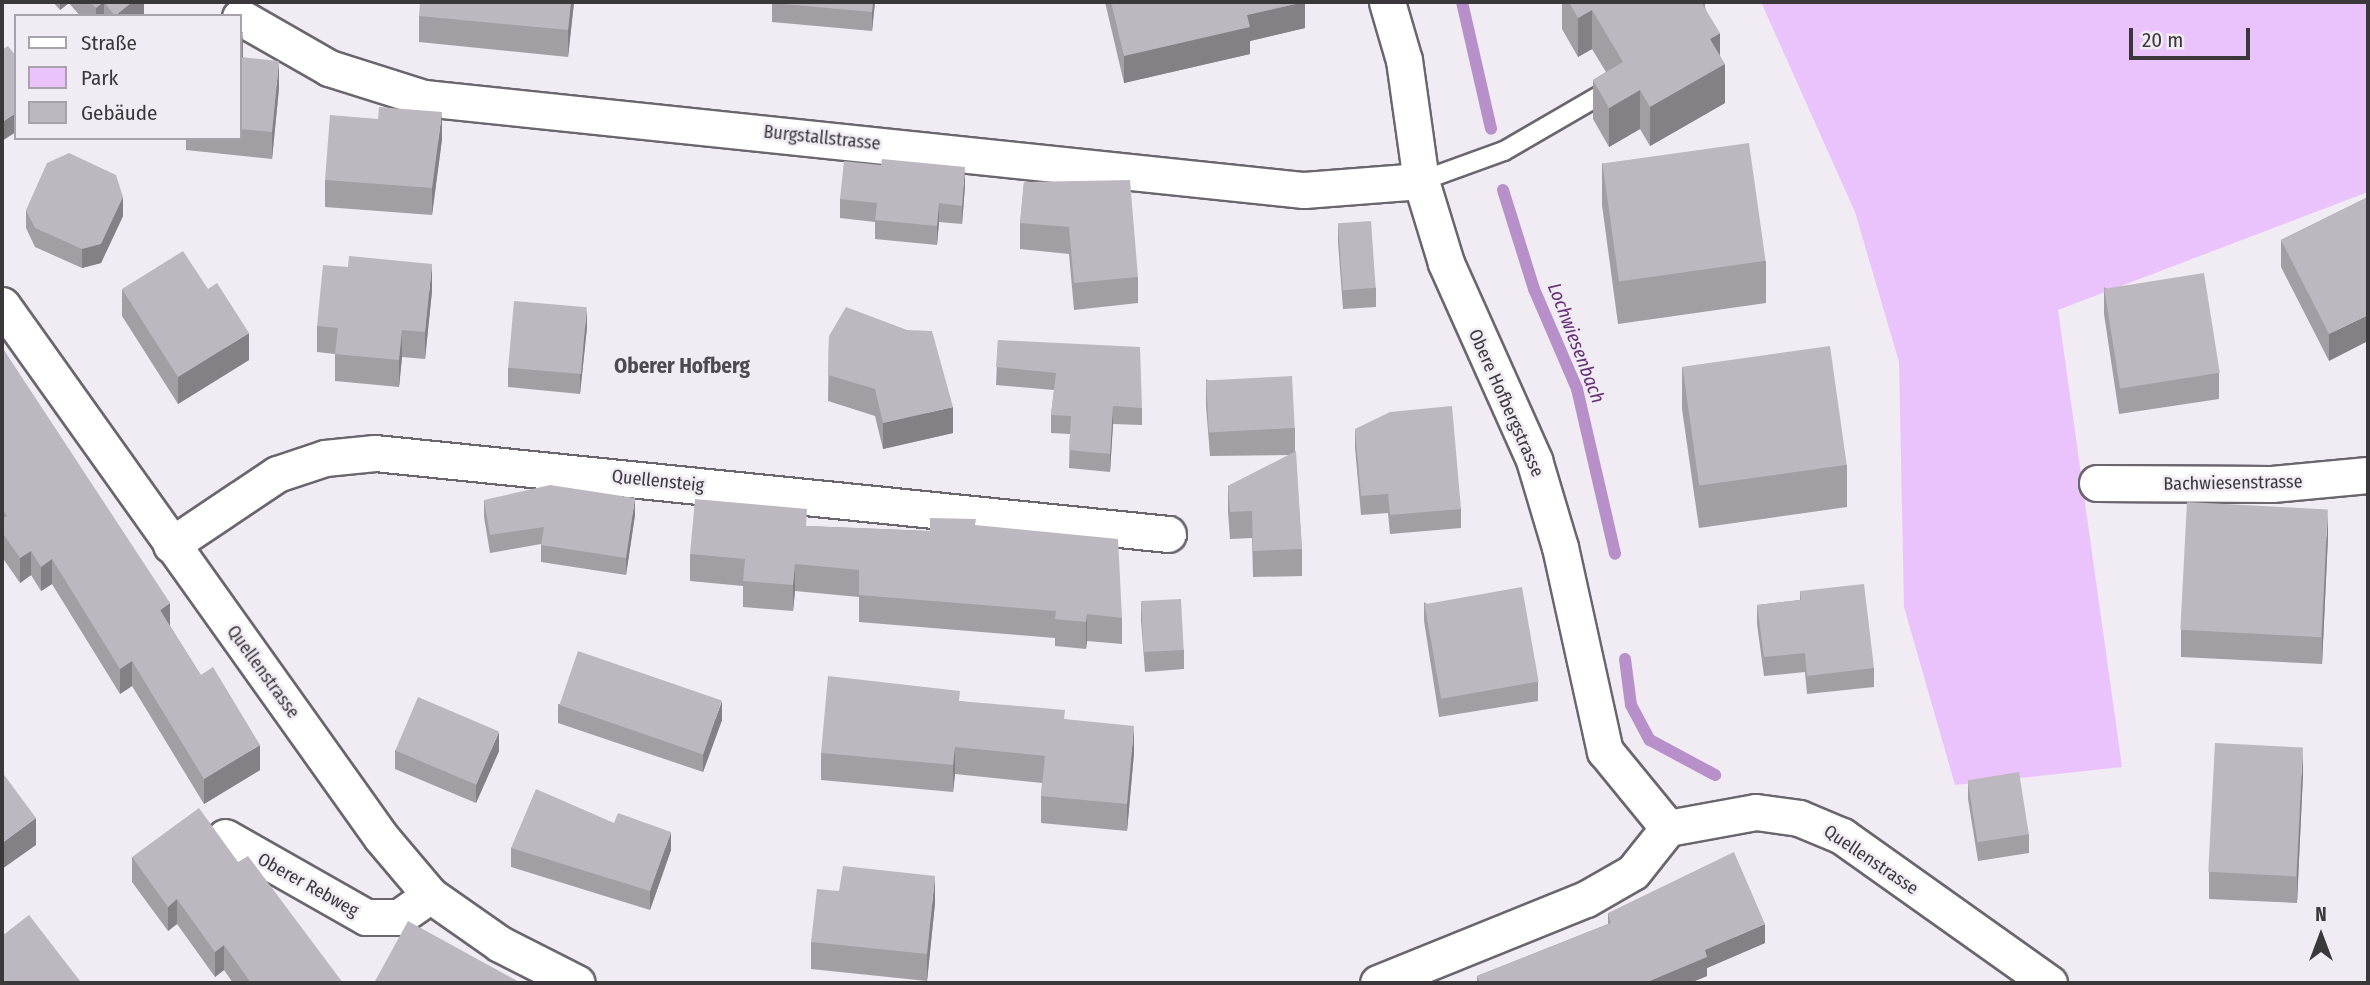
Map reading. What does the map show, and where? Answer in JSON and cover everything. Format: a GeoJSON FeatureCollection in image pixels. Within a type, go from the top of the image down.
{"type":"FeatureCollection","features":[{"type":"Feature","properties":{"kind":"street","name":"Burgstallstrasse"},"geometry":{"type":"LineString","coordinates":[[217,2],[236,14]]}},
{"type":"Feature","properties":{"kind":"street","name":"Obere Hofbergstrasse"},"geometry":{"type":"LineString","coordinates":[[1388,2],[1404,60],[1421,181],[1446,263],[1534,460],[1560,547],[1605,751],[1668,828]]}},
{"type":"Feature","properties":{"kind":"street","name":"Burgstallstrasse"},"geometry":{"type":"LineString","coordinates":[[242,18],[329,68],[424,98],[1304,190],[1421,181]]}},
{"type":"Feature","properties":{"kind":"street","name":"Quellenstrasse"},"geometry":{"type":"LineString","coordinates":[[2,304],[381,837],[430,895],[500,944],[577,983]]}},
{"type":"Feature","properties":{"kind":"street","name":"Quellensteig"},"geometry":{"type":"LineString","coordinates":[[171,544],[277,474],[325,458],[375,453],[1168,534]]}},
{"type":"Feature","properties":{"kind":"street","name":"Bachwiesenstrasse"},"geometry":{"type":"LineString","coordinates":[[2097,483],[2272,484],[2368,475]]}},
{"type":"Feature","properties":{"kind":"street","name":"Quellenstrasse"},"geometry":{"type":"LineString","coordinates":[[1668,828],[1756,812],[1817,824],[2049,983]]}},
{"type":"Feature","properties":{"kind":"street"},"geometry":{"type":"LineString","coordinates":[[1386,982],[1596,894],[1633,872],[1668,828]]}},
{"type":"Feature","properties":{"kind":"street","name":"Oberer Rebweg"},"geometry":{"type":"LineString","coordinates":[[225,837],[366,917],[399,917],[430,895]]}},
{"type":"Feature","properties":{"kind":"lane"},"geometry":{"type":"LineString","coordinates":[[1421,181],[1504,151],[1599,96]]}},
{"type":"Feature","properties":{"kind":"green space"},"geometry":{"type":"Polygon","coordinates":[[[1761,2],[2368,2],[2368,192],[2058,310],[2122,767],[1955,785],[1904,607],[1899,362],[1855,212],[1761,2]]]}},
{"type":"Feature","properties":{"kind":"building"},"geometry":{"type":"Polygon","coordinates":[[[90,2],[103,2],[96,8],[90,2]]]}},
{"type":"Feature","properties":{"kind":"building"},"geometry":{"type":"Polygon","coordinates":[[[104,2],[132,2],[117,14],[113,14],[104,2]]]}},
{"type":"Feature","properties":{"kind":"building"},"geometry":{"type":"Polygon","coordinates":[[[420,2],[571,2],[568,30],[419,16],[420,2]]]}},
{"type":"Feature","properties":{"kind":"building"},"geometry":{"type":"Polygon","coordinates":[[[772,2],[873,2],[872,12],[772,2]]]}},
{"type":"Feature","properties":{"kind":"building"},"geometry":{"type":"Polygon","coordinates":[[[1111,2],[1304,2],[1247,15],[1250,27],[1124,56],[1111,2]]]}},
{"type":"Feature","properties":{"kind":"building"},"geometry":{"type":"Polygon","coordinates":[[[1569,2],[1701,2],[1720,33],[1710,39],[1725,64],[1650,107],[1640,90],[1609,108],[1593,80],[1623,62],[1592,10],[1578,18],[1569,2]]]}},
{"type":"Feature","properties":{"kind":"building"},"geometry":{"type":"Polygon","coordinates":[[[8,46],[14,54],[14,114],[2,122],[2,50],[8,46]]]}},
{"type":"Feature","properties":{"kind":"building"},"geometry":{"type":"Polygon","coordinates":[[[242,57],[279,61],[272,132],[242,129],[242,57]]]}},
{"type":"Feature","properties":{"kind":"building"},"geometry":{"type":"Polygon","coordinates":[[[379,107],[442,112],[432,188],[325,180],[330,115],[378,119],[379,107]]]}},
{"type":"Feature","properties":{"kind":"building"},"geometry":{"type":"Polygon","coordinates":[[[1749,143],[1766,261],[1619,281],[1602,164],[1749,143]]]}},
{"type":"Feature","properties":{"kind":"building"},"geometry":{"type":"Polygon","coordinates":[[[69,153],[116,175],[123,197],[101,244],[82,249],[35,228],[26,210],[47,163],[69,153]]]}},
{"type":"Feature","properties":{"kind":"building"},"geometry":{"type":"Polygon","coordinates":[[[882,159],[965,167],[962,206],[939,203],[937,226],[875,220],[877,203],[840,199],[844,161],[881,165],[882,159]]]}},
{"type":"Feature","properties":{"kind":"building"},"geometry":{"type":"Polygon","coordinates":[[[1130,180],[1138,277],[1074,283],[1069,227],[1020,223],[1024,182],[1130,180]]]}},
{"type":"Feature","properties":{"kind":"building"},"geometry":{"type":"Polygon","coordinates":[[[2368,197],[2368,315],[2329,334],[2281,240],[2368,197]]]}},
{"type":"Feature","properties":{"kind":"building"},"geometry":{"type":"Polygon","coordinates":[[[1371,221],[1376,288],[1343,290],[1338,223],[1371,221]]]}},
{"type":"Feature","properties":{"kind":"building"},"geometry":{"type":"Polygon","coordinates":[[[183,251],[208,289],[217,283],[249,333],[178,377],[122,289],[183,251]]]}},
{"type":"Feature","properties":{"kind":"building"},"geometry":{"type":"Polygon","coordinates":[[[349,256],[432,264],[425,332],[402,330],[399,360],[335,354],[338,328],[317,326],[323,265],[348,267],[349,256]]]}},
{"type":"Feature","properties":{"kind":"building"},"geometry":{"type":"Polygon","coordinates":[[[2204,273],[2220,373],[2120,389],[2104,289],[2204,273]]]}},
{"type":"Feature","properties":{"kind":"building"},"geometry":{"type":"Polygon","coordinates":[[[514,301],[587,307],[581,374],[508,368],[514,301]]]}},
{"type":"Feature","properties":{"kind":"building"},"geometry":{"type":"Polygon","coordinates":[[[846,307],[907,330],[932,331],[953,407],[883,423],[875,389],[828,375],[829,336],[846,307]]]}},
{"type":"Feature","properties":{"kind":"building"},"geometry":{"type":"Polygon","coordinates":[[[998,340],[1140,347],[1142,408],[1113,406],[1110,454],[1069,450],[1071,416],[1051,415],[1056,373],[996,367],[998,340]]]}},
{"type":"Feature","properties":{"kind":"building"},"geometry":{"type":"Polygon","coordinates":[[[1830,346],[1847,465],[1699,486],[1682,367],[1830,346]]]}},
{"type":"Feature","properties":{"kind":"building"},"geometry":{"type":"Polygon","coordinates":[[[2,347],[170,603],[160,610],[201,675],[213,667],[260,745],[204,779],[132,661],[120,669],[52,559],[41,567],[31,551],[20,558],[2,532],[2,519],[7,516],[2,509],[2,347]]]}},
{"type":"Feature","properties":{"kind":"building"},"geometry":{"type":"Polygon","coordinates":[[[1292,376],[1295,428],[1209,432],[1206,381],[1292,376]]]}},
{"type":"Feature","properties":{"kind":"building"},"geometry":{"type":"Polygon","coordinates":[[[1452,406],[1461,509],[1390,515],[1388,494],[1361,496],[1355,429],[1390,412],[1452,406]]]}},
{"type":"Feature","properties":{"kind":"building"},"geometry":{"type":"Polygon","coordinates":[[[1296,451],[1302,549],[1253,551],[1252,511],[1230,512],[1228,486],[1296,451]]]}},
{"type":"Feature","properties":{"kind":"building"},"geometry":{"type":"Polygon","coordinates":[[[550,485],[635,498],[626,558],[541,545],[544,527],[490,535],[484,500],[550,485]]]}},
{"type":"Feature","properties":{"kind":"building"},"geometry":{"type":"Polygon","coordinates":[[[695,499],[807,509],[806,526],[930,531],[930,518],[976,519],[975,525],[1118,539],[1122,618],[1087,614],[1086,622],[1055,619],[1056,611],[859,595],[859,570],[795,564],[793,585],[743,581],[745,559],[690,554],[695,499]]]}},
{"type":"Feature","properties":{"kind":"building"},"geometry":{"type":"Polygon","coordinates":[[[2187,502],[2328,509],[2321,637],[2180,630],[2187,502]]]}},
{"type":"Feature","properties":{"kind":"building"},"geometry":{"type":"Polygon","coordinates":[[[1864,584],[1874,668],[1807,676],[1805,653],[1764,657],[1757,605],[1801,600],[1800,591],[1864,584]]]}},
{"type":"Feature","properties":{"kind":"building"},"geometry":{"type":"Polygon","coordinates":[[[1522,587],[1539,682],[1441,699],[1425,604],[1522,587]]]}},
{"type":"Feature","properties":{"kind":"building"},"geometry":{"type":"Polygon","coordinates":[[[1181,599],[1184,650],[1144,652],[1141,601],[1181,599]]]}},
{"type":"Feature","properties":{"kind":"building"},"geometry":{"type":"Polygon","coordinates":[[[578,651],[722,700],[703,754],[559,705],[578,651]]]}},
{"type":"Feature","properties":{"kind":"building"},"geometry":{"type":"Polygon","coordinates":[[[828,676],[960,691],[959,701],[1065,710],[1064,719],[1134,726],[1127,804],[1041,796],[1045,756],[955,747],[953,765],[821,753],[828,676]]]}},
{"type":"Feature","properties":{"kind":"building"},"geometry":{"type":"Polygon","coordinates":[[[418,697],[499,731],[476,785],[395,750],[418,697]]]}},
{"type":"Feature","properties":{"kind":"building"},"geometry":{"type":"Polygon","coordinates":[[[2215,743],[2303,748],[2296,876],[2208,872],[2215,743]]]}},
{"type":"Feature","properties":{"kind":"building"},"geometry":{"type":"Polygon","coordinates":[[[2,772],[36,818],[2,843],[2,772]]]}},
{"type":"Feature","properties":{"kind":"building"},"geometry":{"type":"Polygon","coordinates":[[[2019,772],[2029,834],[1977,842],[1968,780],[2019,772]]]}},
{"type":"Feature","properties":{"kind":"building"},"geometry":{"type":"Polygon","coordinates":[[[536,789],[614,823],[618,813],[671,832],[650,891],[511,848],[536,789]]]}},
{"type":"Feature","properties":{"kind":"building"},"geometry":{"type":"Polygon","coordinates":[[[199,808],[238,862],[248,856],[343,983],[251,983],[224,945],[215,952],[177,899],[168,907],[132,857],[199,808]]]}},
{"type":"Feature","properties":{"kind":"building"},"geometry":{"type":"Polygon","coordinates":[[[1734,852],[1765,924],[1705,950],[1707,957],[1645,983],[1480,983],[1477,976],[1611,923],[1608,913],[1734,852]]]}},
{"type":"Feature","properties":{"kind":"building"},"geometry":{"type":"Polygon","coordinates":[[[843,866],[935,876],[927,954],[811,942],[817,889],[839,891],[843,866]]]}},
{"type":"Feature","properties":{"kind":"building"},"geometry":{"type":"Polygon","coordinates":[[[29,915],[80,981],[2,983],[2,936],[29,915]]]}},
{"type":"Feature","properties":{"kind":"building"},"geometry":{"type":"Polygon","coordinates":[[[408,921],[521,983],[374,983],[408,921]]]}},
{"type":"Feature","properties":{"kind":"waterway","name":"Lochwiesenbach"},"geometry":{"type":"LineString","coordinates":[[1462,2],[1491,129]]}},
{"type":"Feature","properties":{"kind":"waterway","name":"Lochwiesenbach"},"geometry":{"type":"LineString","coordinates":[[1503,190],[1534,289],[1577,389],[1615,554]]}},
{"type":"Feature","properties":{"kind":"waterway","name":"Lochwiesenbach"},"geometry":{"type":"LineString","coordinates":[[1625,659],[1631,705],[1650,740],[1715,775]]}},
{"type":"Feature","properties":{"kind":"district","name":"Oberer Hofberg"},"geometry":{"type":"Point","coordinates":[682,366]}}]}
